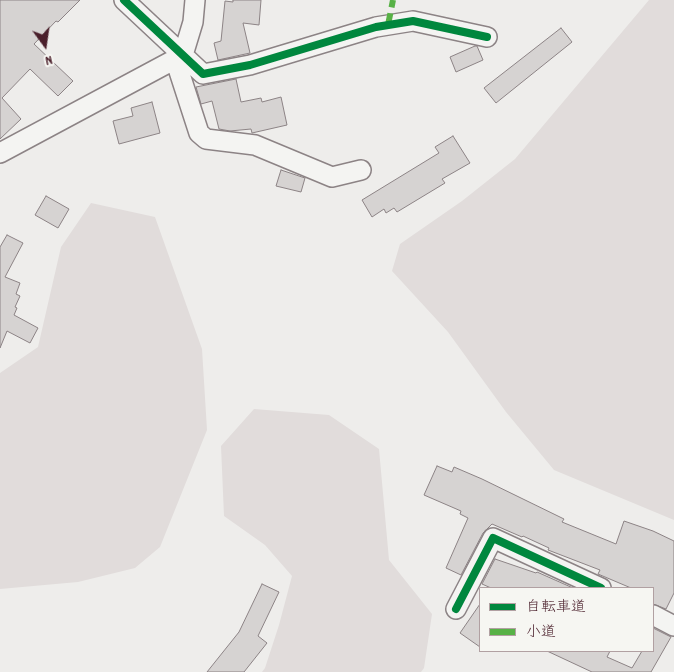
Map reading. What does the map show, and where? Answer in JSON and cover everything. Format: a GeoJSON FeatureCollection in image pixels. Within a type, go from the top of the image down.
{"type":"FeatureCollection","features":[{"type":"Feature","properties":{"kind":"street"},"geometry":{"type":"LineString","coordinates":[[124,0],[179,57],[204,74],[250,65],[376,27],[413,21],[487,37]]}},
{"type":"Feature","properties":{"kind":"street"},"geometry":{"type":"LineString","coordinates":[[194,0],[193,22],[179,57],[198,133],[206,139],[255,145],[332,177],[361,170]]}},
{"type":"Feature","properties":{"kind":"street"},"geometry":{"type":"LineString","coordinates":[[0,153],[179,57]]}},
{"type":"Feature","properties":{"kind":"street"},"geometry":{"type":"LineString","coordinates":[[456,609],[493,538],[599,587]]}},
{"type":"Feature","properties":{"kind":"street"},"geometry":{"type":"LineString","coordinates":[[654,616],[674,626]]}},
{"type":"Feature","properties":{"kind":"shaded area"},"geometry":{"type":"Polygon","coordinates":[[[649,0],[674,0],[674,520],[554,470],[506,412],[448,332],[392,271],[400,244],[462,201],[515,159],[649,0]]]}},
{"type":"Feature","properties":{"kind":"shaded area"},"geometry":{"type":"Polygon","coordinates":[[[91,203],[155,217],[202,349],[207,430],[160,547],[135,568],[78,582],[0,589],[0,373],[38,347],[61,247],[91,203]]]}},
{"type":"Feature","properties":{"kind":"shaded area"},"geometry":{"type":"Polygon","coordinates":[[[254,409],[329,415],[379,449],[389,560],[432,614],[424,668],[421,672],[262,672],[279,625],[292,576],[265,545],[224,516],[221,446],[254,409]]]}},
{"type":"Feature","properties":{"kind":"building"},"geometry":{"type":"Polygon","coordinates":[[[0,0],[80,0],[34,44],[73,81],[58,96],[30,69],[2,98],[21,119],[0,139],[0,0]]]}},
{"type":"Feature","properties":{"kind":"building"},"geometry":{"type":"Polygon","coordinates":[[[233,0],[261,0],[259,25],[243,23],[250,53],[218,60],[214,43],[221,41],[225,1],[233,2],[233,0]]]}},
{"type":"Feature","properties":{"kind":"building"},"geometry":{"type":"Polygon","coordinates":[[[561,28],[572,42],[496,103],[484,88],[561,28]]]}},
{"type":"Feature","properties":{"kind":"building"},"geometry":{"type":"Polygon","coordinates":[[[477,46],[483,60],[456,72],[450,57],[477,46]]]}},
{"type":"Feature","properties":{"kind":"building"},"geometry":{"type":"Polygon","coordinates":[[[236,79],[241,102],[261,98],[262,102],[281,97],[287,125],[252,133],[251,129],[230,131],[219,129],[212,101],[201,104],[196,87],[236,79]]]}},
{"type":"Feature","properties":{"kind":"building"},"geometry":{"type":"Polygon","coordinates":[[[152,102],[160,133],[119,144],[113,121],[133,116],[131,108],[152,102]]]}},
{"type":"Feature","properties":{"kind":"building"},"geometry":{"type":"Polygon","coordinates":[[[453,136],[470,163],[442,179],[445,183],[397,212],[394,208],[386,213],[384,209],[372,217],[362,200],[439,153],[435,147],[453,136]]]}},
{"type":"Feature","properties":{"kind":"building"},"geometry":{"type":"Polygon","coordinates":[[[281,170],[305,178],[301,192],[276,186],[281,170]]]}},
{"type":"Feature","properties":{"kind":"building"},"geometry":{"type":"Polygon","coordinates":[[[46,196],[69,209],[58,228],[35,215],[46,196]]]}},
{"type":"Feature","properties":{"kind":"building"},"geometry":{"type":"Polygon","coordinates":[[[7,235],[23,243],[5,277],[20,283],[16,294],[20,296],[14,315],[38,328],[30,343],[7,331],[0,348],[0,247],[7,235]]]}},
{"type":"Feature","properties":{"kind":"building"},"geometry":{"type":"Polygon","coordinates":[[[437,466],[452,472],[454,467],[564,519],[562,522],[616,544],[624,521],[653,531],[674,541],[674,593],[666,609],[654,604],[654,587],[629,587],[598,574],[600,570],[548,550],[549,548],[492,524],[483,533],[461,575],[446,568],[468,518],[460,514],[461,511],[424,495],[437,466]]]}},
{"type":"Feature","properties":{"kind":"building"},"geometry":{"type":"Polygon","coordinates":[[[495,559],[537,572],[571,587],[489,587],[482,584],[495,559]]]}},
{"type":"Feature","properties":{"kind":"building"},"geometry":{"type":"Polygon","coordinates":[[[262,584],[279,592],[258,636],[267,643],[244,672],[207,672],[239,632],[262,584]]]}},
{"type":"Feature","properties":{"kind":"building"},"geometry":{"type":"Polygon","coordinates":[[[479,605],[479,646],[460,633],[479,605]]]}},
{"type":"Feature","properties":{"kind":"building"},"geometry":{"type":"Polygon","coordinates":[[[654,628],[671,637],[651,672],[592,672],[549,652],[610,652],[607,657],[632,668],[641,652],[654,652],[654,628]]]}},
{"type":"Feature","properties":{"kind":"marked path"},"geometry":{"type":"LineString","coordinates":[[388,25],[393,0]]}},
{"type":"Feature","properties":{"kind":"cycle path"},"geometry":{"type":"LineString","coordinates":[[124,0],[203,74],[250,65],[376,27],[413,21],[487,37]]}},
{"type":"Feature","properties":{"kind":"cycle path"},"geometry":{"type":"LineString","coordinates":[[456,609],[493,538],[599,587]]}}]}
